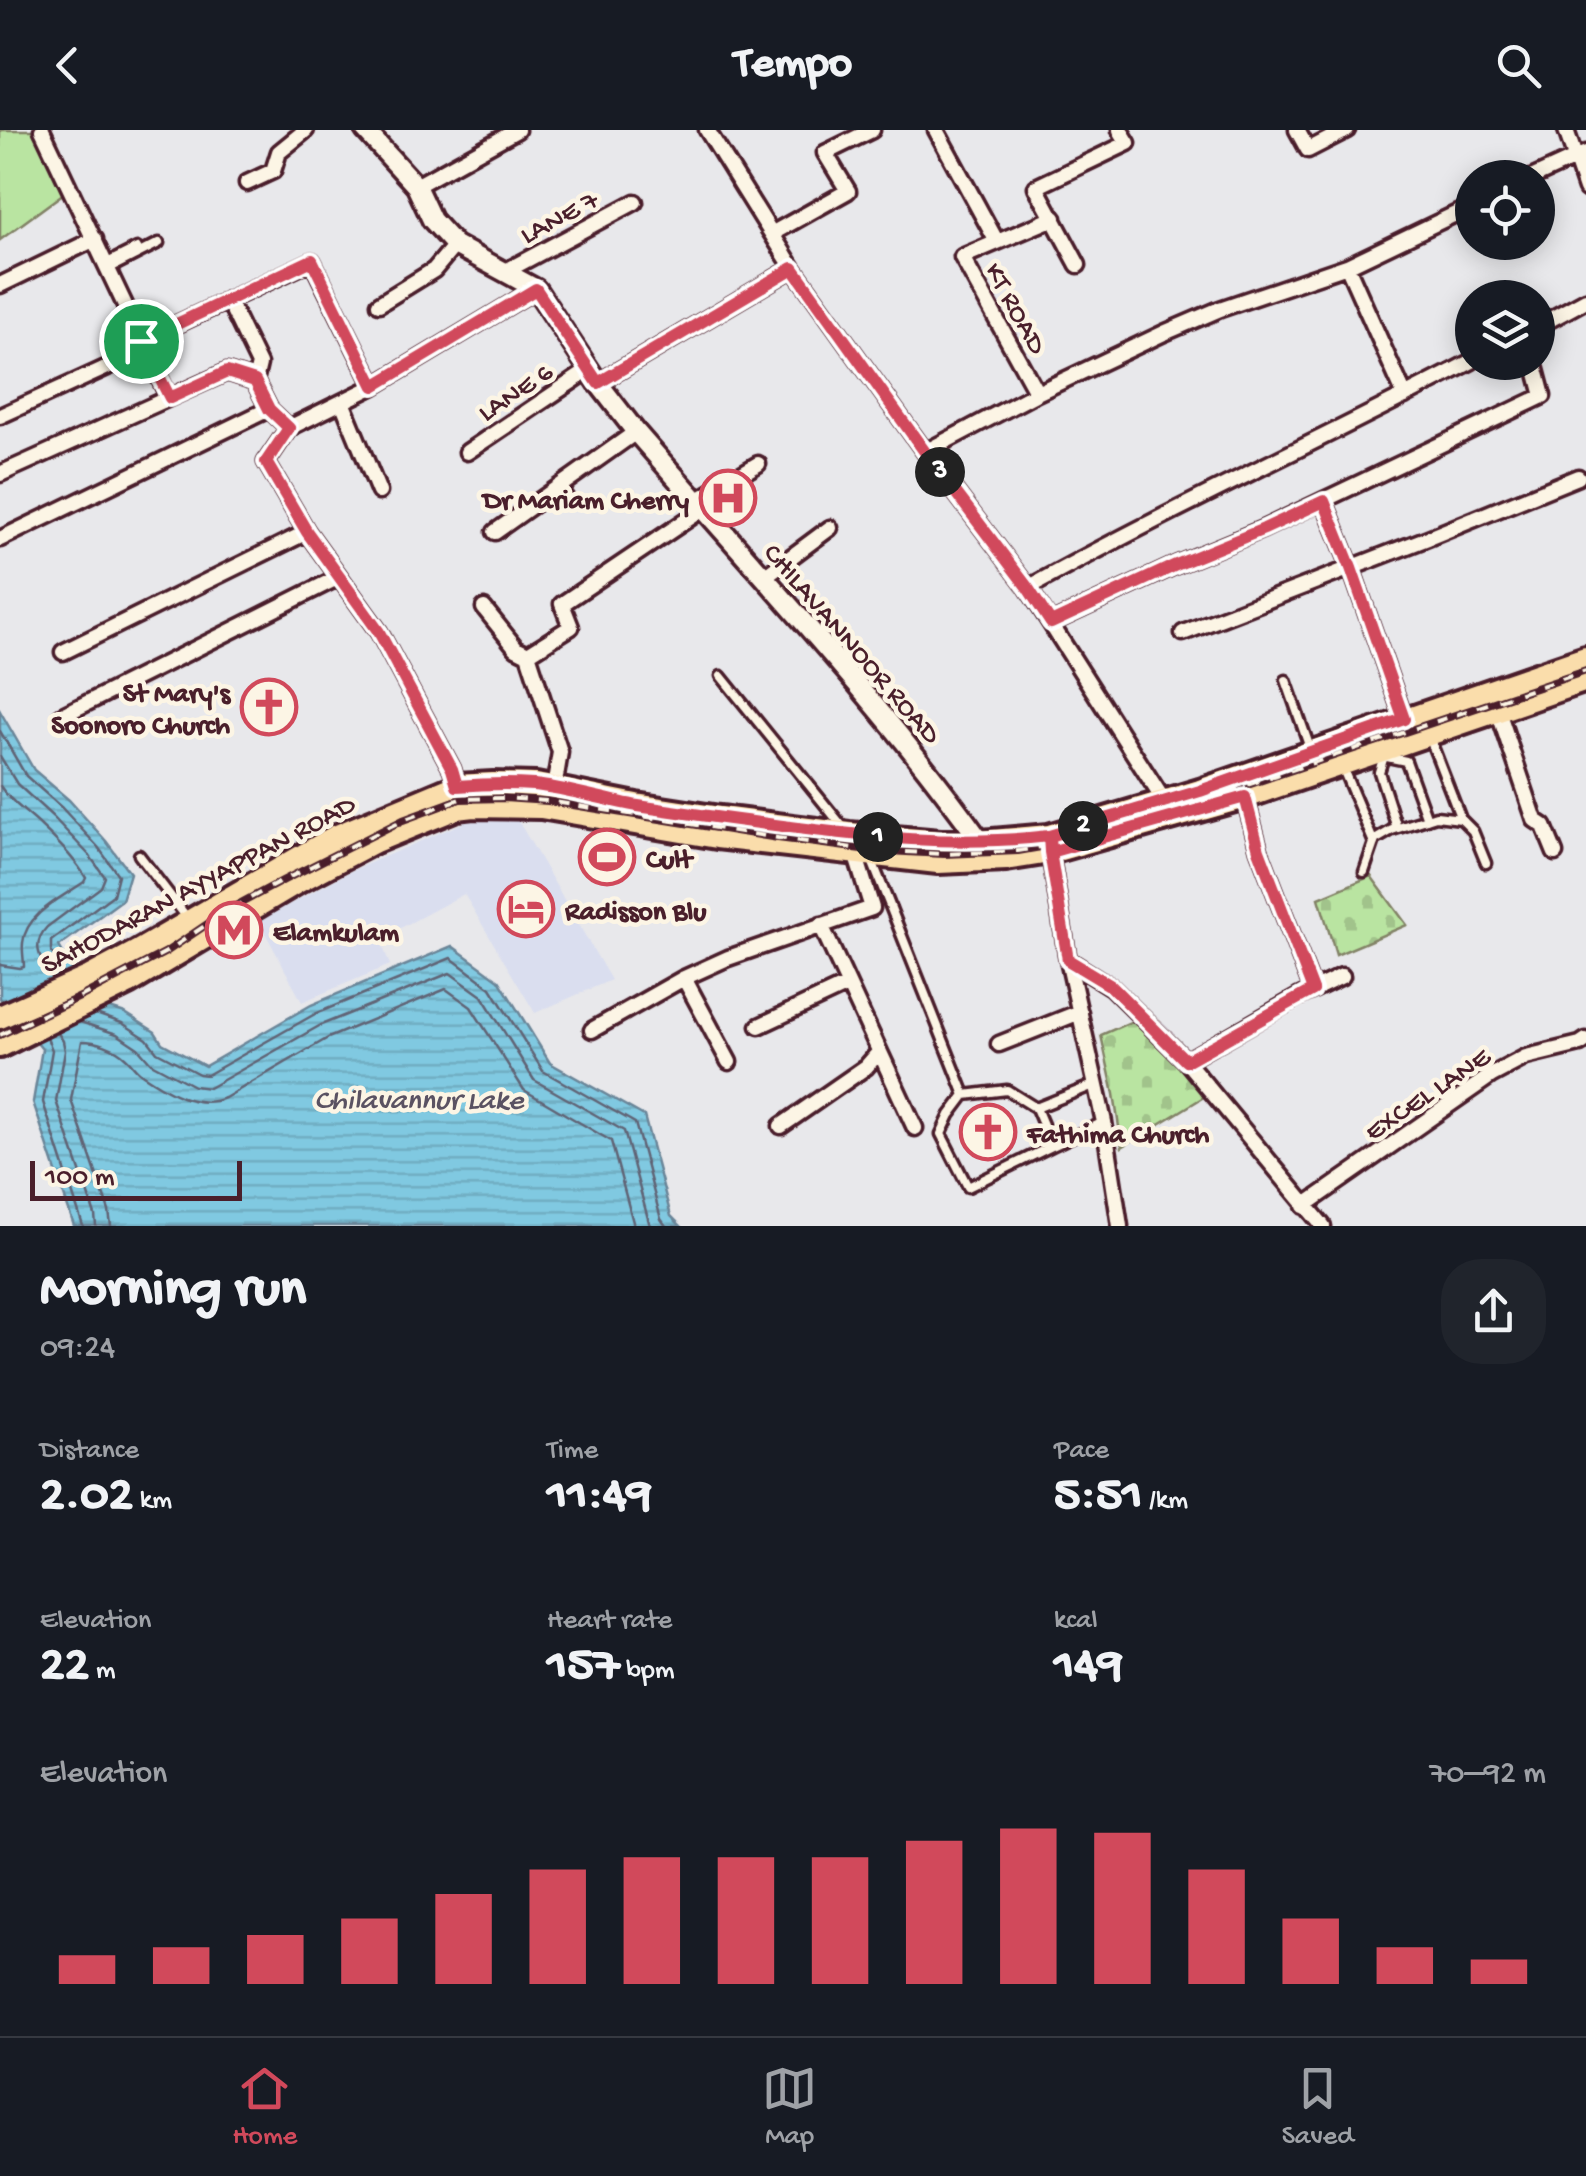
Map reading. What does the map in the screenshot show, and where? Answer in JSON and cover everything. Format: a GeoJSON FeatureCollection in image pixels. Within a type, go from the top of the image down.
{"type":"FeatureCollection","features":[{"type":"Feature","properties":{"kind":"main road","name":"SAHODARAN AYYAPPAN ROAD"},"geometry":{"type":"LineString","coordinates":[[9,1012],[90,976],[336,837],[457,786],[536,785],[938,862],[1006,859],[1164,801],[1586,658]]}},
{"type":"Feature","properties":{"kind":"main road","name":"SAHODARAN AYYAPPAN ROAD"},"geometry":{"type":"LineString","coordinates":[[9,1042],[128,983],[296,882],[375,841],[456,808],[505,812],[541,807],[716,837],[858,847],[940,842],[1050,844],[1245,797],[1384,753],[1586,680]]}},
{"type":"Feature","properties":{"kind":"street"},"geometry":{"type":"LineString","coordinates":[[42,130],[170,398]]}},
{"type":"Feature","properties":{"kind":"street"},"geometry":{"type":"LineString","coordinates":[[247,183],[274,170],[279,152],[306,130]]}},
{"type":"Feature","properties":{"kind":"street","name":"CHILAVANNOOR ROAD"},"geometry":{"type":"LineString","coordinates":[[365,130],[416,186],[432,220],[455,245],[536,289],[593,376],[636,432],[936,780],[981,842]]}},
{"type":"Feature","properties":{"kind":"street"},"geometry":{"type":"LineString","coordinates":[[416,186],[518,130]]}},
{"type":"Feature","properties":{"kind":"street"},"geometry":{"type":"LineString","coordinates":[[707,130],[793,268],[1028,588],[1164,801]]}},
{"type":"Feature","properties":{"kind":"street"},"geometry":{"type":"LineString","coordinates":[[773,233],[848,191],[826,153],[872,130]]}},
{"type":"Feature","properties":{"kind":"street"},"geometry":{"type":"LineString","coordinates":[[936,130],[997,242]]}},
{"type":"Feature","properties":{"kind":"street"},"geometry":{"type":"LineString","coordinates":[[1078,265],[1036,187],[1128,144],[1120,130]]}},
{"type":"Feature","properties":{"kind":"street"},"geometry":{"type":"LineString","coordinates":[[1297,130],[1308,150],[1347,130]]}},
{"type":"Feature","properties":{"kind":"street"},"geometry":{"type":"LineString","coordinates":[[1566,130],[1580,155],[1586,189]]}},
{"type":"Feature","properties":{"kind":"street"},"geometry":{"type":"LineString","coordinates":[[1555,167],[1580,155]]}},
{"type":"Feature","properties":{"kind":"street","name":"LANE 7"},"geometry":{"type":"LineString","coordinates":[[504,272],[636,202]]}},
{"type":"Feature","properties":{"kind":"street"},"geometry":{"type":"LineString","coordinates":[[925,452],[1037,394],[1220,309],[1348,266],[1455,214]]}},
{"type":"Feature","properties":{"kind":"street","name":"KT ROAD"},"geometry":{"type":"LineString","coordinates":[[1037,394],[962,257],[1054,218]]}},
{"type":"Feature","properties":{"kind":"street"},"geometry":{"type":"LineString","coordinates":[[0,285],[95,239]]}},
{"type":"Feature","properties":{"kind":"street"},"geometry":{"type":"LineString","coordinates":[[379,304],[434,270],[455,245]]}},
{"type":"Feature","properties":{"kind":"street"},"geometry":{"type":"LineString","coordinates":[[0,416],[312,260],[374,386]]}},
{"type":"Feature","properties":{"kind":"street"},"geometry":{"type":"LineString","coordinates":[[1348,266],[1405,396]]}},
{"type":"Feature","properties":{"kind":"street","name":"LANE 6"},"geometry":{"type":"LineString","coordinates":[[467,452],[593,376],[793,268]]}},
{"type":"Feature","properties":{"kind":"street"},"geometry":{"type":"LineString","coordinates":[[457,786],[452,769],[379,632],[307,532],[266,462],[289,428],[374,386],[536,289]]}},
{"type":"Feature","properties":{"kind":"street"},"geometry":{"type":"LineString","coordinates":[[228,300],[260,364],[255,381],[269,409],[289,428]]}},
{"type":"Feature","properties":{"kind":"street"},"geometry":{"type":"LineString","coordinates":[[1555,317],[1586,300]]}},
{"type":"Feature","properties":{"kind":"street"},"geometry":{"type":"LineString","coordinates":[[1028,588],[1131,531],[1455,369]]}},
{"type":"Feature","properties":{"kind":"street"},"geometry":{"type":"LineString","coordinates":[[0,474],[227,372],[255,381]]}},
{"type":"Feature","properties":{"kind":"street"},"geometry":{"type":"LineString","coordinates":[[1051,623],[1264,529],[1543,396],[1539,380]]}},
{"type":"Feature","properties":{"kind":"street"},"geometry":{"type":"LineString","coordinates":[[342,402],[379,492]]}},
{"type":"Feature","properties":{"kind":"street"},"geometry":{"type":"LineString","coordinates":[[0,540],[269,409]]}},
{"type":"Feature","properties":{"kind":"street"},"geometry":{"type":"LineString","coordinates":[[495,532],[636,432]]}},
{"type":"Feature","properties":{"kind":"street"},"geometry":{"type":"LineString","coordinates":[[528,654],[572,627],[562,604],[758,464]]}},
{"type":"Feature","properties":{"kind":"street"},"geometry":{"type":"LineString","coordinates":[[1183,633],[1578,476]]}},
{"type":"Feature","properties":{"kind":"street"},"geometry":{"type":"LineString","coordinates":[[1324,501],[1404,719]]}},
{"type":"Feature","properties":{"kind":"street"},"geometry":{"type":"LineString","coordinates":[[764,578],[830,528]]}},
{"type":"Feature","properties":{"kind":"street"},"geometry":{"type":"LineString","coordinates":[[63,652],[307,532]]}},
{"type":"Feature","properties":{"kind":"street"},"geometry":{"type":"LineString","coordinates":[[62,716],[340,578]]}},
{"type":"Feature","properties":{"kind":"street"},"geometry":{"type":"LineString","coordinates":[[484,608],[516,648],[528,654],[560,752],[554,789]]}},
{"type":"Feature","properties":{"kind":"street"},"geometry":{"type":"LineString","coordinates":[[1498,711],[1535,820],[1544,826],[1554,853]]}},
{"type":"Feature","properties":{"kind":"street"},"geometry":{"type":"LineString","coordinates":[[1245,797],[1259,850],[1313,990]]}},
{"type":"Feature","properties":{"kind":"street"},"geometry":{"type":"LineString","coordinates":[[1050,844],[1068,960],[1104,1122],[1120,1226]]}},
{"type":"Feature","properties":{"kind":"street"},"geometry":{"type":"LineString","coordinates":[[592,1030],[728,958],[872,908],[858,847]]}},
{"type":"Feature","properties":{"kind":"street"},"geometry":{"type":"LineString","coordinates":[[820,925],[915,1128]]}},
{"type":"Feature","properties":{"kind":"street"},"geometry":{"type":"LineString","coordinates":[[1068,960],[1111,986],[1186,1061],[1322,1226]]}},
{"type":"Feature","properties":{"kind":"street"},"geometry":{"type":"LineString","coordinates":[[1186,1061],[1342,976]]}},
{"type":"Feature","properties":{"kind":"street"},"geometry":{"type":"LineString","coordinates":[[684,978],[730,1062]]}},
{"type":"Feature","properties":{"kind":"street"},"geometry":{"type":"LineString","coordinates":[[758,1026],[847,985]]}},
{"type":"Feature","properties":{"kind":"street"},"geometry":{"type":"LineString","coordinates":[[999,1044],[1080,1012]]}},
{"type":"Feature","properties":{"kind":"street","name":"EXCEL LANE"},"geometry":{"type":"LineString","coordinates":[[1304,1206],[1492,1075],[1526,1058],[1586,1040]]}},
{"type":"Feature","properties":{"kind":"street"},"geometry":{"type":"LineString","coordinates":[[781,1126],[866,1067],[879,1052]]}},
{"type":"Feature","properties":{"kind":"lane"},"geometry":{"type":"LineString","coordinates":[[106,267],[160,243]]}},
{"type":"Feature","properties":{"kind":"lane"},"geometry":{"type":"LineString","coordinates":[[106,267],[138,248]]}},
{"type":"Feature","properties":{"kind":"lane"},"geometry":{"type":"LineString","coordinates":[[560,485],[572,503]]}},
{"type":"Feature","properties":{"kind":"lane"},"geometry":{"type":"LineString","coordinates":[[721,676],[858,847],[964,1096]]}},
{"type":"Feature","properties":{"kind":"lane"},"geometry":{"type":"LineString","coordinates":[[1286,680],[1311,752]]}},
{"type":"Feature","properties":{"kind":"lane"},"geometry":{"type":"LineString","coordinates":[[1428,735],[1460,819],[1474,831],[1486,863]]}},
{"type":"Feature","properties":{"kind":"lane"},"geometry":{"type":"LineString","coordinates":[[1397,828],[1379,772],[1384,753],[1406,761],[1426,819]]}},
{"type":"Feature","properties":{"kind":"lane"},"geometry":{"type":"LineString","coordinates":[[1342,764],[1374,843]]}},
{"type":"Feature","properties":{"kind":"lane"},"geometry":{"type":"LineString","coordinates":[[1364,872],[1376,840],[1397,828],[1436,816],[1460,819]]}},
{"type":"Feature","properties":{"kind":"lane"},"geometry":{"type":"LineString","coordinates":[[140,855],[189,921]]}},
{"type":"Feature","properties":{"kind":"lane"},"geometry":{"type":"LineString","coordinates":[[1036,1108],[1096,1084]]}},
{"type":"Feature","properties":{"kind":"lane"},"geometry":{"type":"LineString","coordinates":[[1052,1146],[1036,1108],[1007,1090],[964,1096],[941,1134],[968,1187],[1104,1122]]}},
{"type":"Feature","properties":{"kind":"shaded area"},"geometry":{"type":"Polygon","coordinates":[[[516,817],[611,980],[535,1013],[464,894],[380,939],[390,965],[302,1002],[259,921],[351,871],[472,819],[516,817]]]}},
{"type":"Feature","properties":{"kind":"green space"},"geometry":{"type":"Polygon","coordinates":[[[0,130],[32,130],[64,193],[0,240],[0,130]]]}},
{"type":"Feature","properties":{"kind":"green space"},"geometry":{"type":"Polygon","coordinates":[[[1371,876],[1407,925],[1336,955],[1319,898],[1371,876]]]}},
{"type":"Feature","properties":{"kind":"green space"},"geometry":{"type":"Polygon","coordinates":[[[1137,1019],[1207,1095],[1122,1147],[1101,1035],[1137,1019]]]}},
{"type":"Feature","properties":{"kind":"water","name":"Chilavannur Lake"},"geometry":{"type":"Polygon","coordinates":[[[0,711],[34,770],[69,800],[130,873],[122,900],[59,946],[91,1002],[125,1013],[155,1032],[162,1043],[205,1066],[311,1005],[452,946],[499,980],[550,1063],[644,1116],[671,1216],[681,1226],[74,1226],[33,1102],[42,1049],[0,998],[0,711]]]}},
{"type":"Feature","properties":{"kind":"railway"},"geometry":{"type":"LineString","coordinates":[[0,1035],[166,952],[228,910],[284,880],[403,820],[460,799],[548,801],[869,850],[944,854],[1018,851],[1058,844],[1155,816],[1586,671]]}},
{"type":"Feature","properties":{"kind":"place","name":"Dr Mariam Cherry"},"geometry":{"type":"Point","coordinates":[728,498]}},
{"type":"Feature","properties":{"kind":"place","name":"St Mary's Soonoro Church"},"geometry":{"type":"Point","coordinates":[269,707]}},
{"type":"Feature","properties":{"kind":"place","name":"Cult"},"geometry":{"type":"Point","coordinates":[607,857]}},
{"type":"Feature","properties":{"kind":"place","name":"Radisson Blu"},"geometry":{"type":"Point","coordinates":[526,909]}},
{"type":"Feature","properties":{"kind":"place","name":"Elamkulam"},"geometry":{"type":"Point","coordinates":[234,930]}},
{"type":"Feature","properties":{"kind":"place","name":"Fathima Church"},"geometry":{"type":"Point","coordinates":[988,1132]}},
{"type":"Feature","properties":{"kind":"route"},"geometry":{"type":"LineString","coordinates":[[141,341],[170,398],[227,372],[255,381],[269,409],[289,428],[266,462],[307,532],[379,632],[452,769],[457,786],[536,785],[720,818],[940,842],[1049,836],[1050,852],[1245,797],[1259,850],[1313,990],[1186,1061],[1111,986],[1068,960],[1050,852],[1049,836],[1200,791],[1404,719],[1324,501],[1051,623],[793,268],[598,383],[536,289],[374,386],[312,260],[141,341]]}}]}
